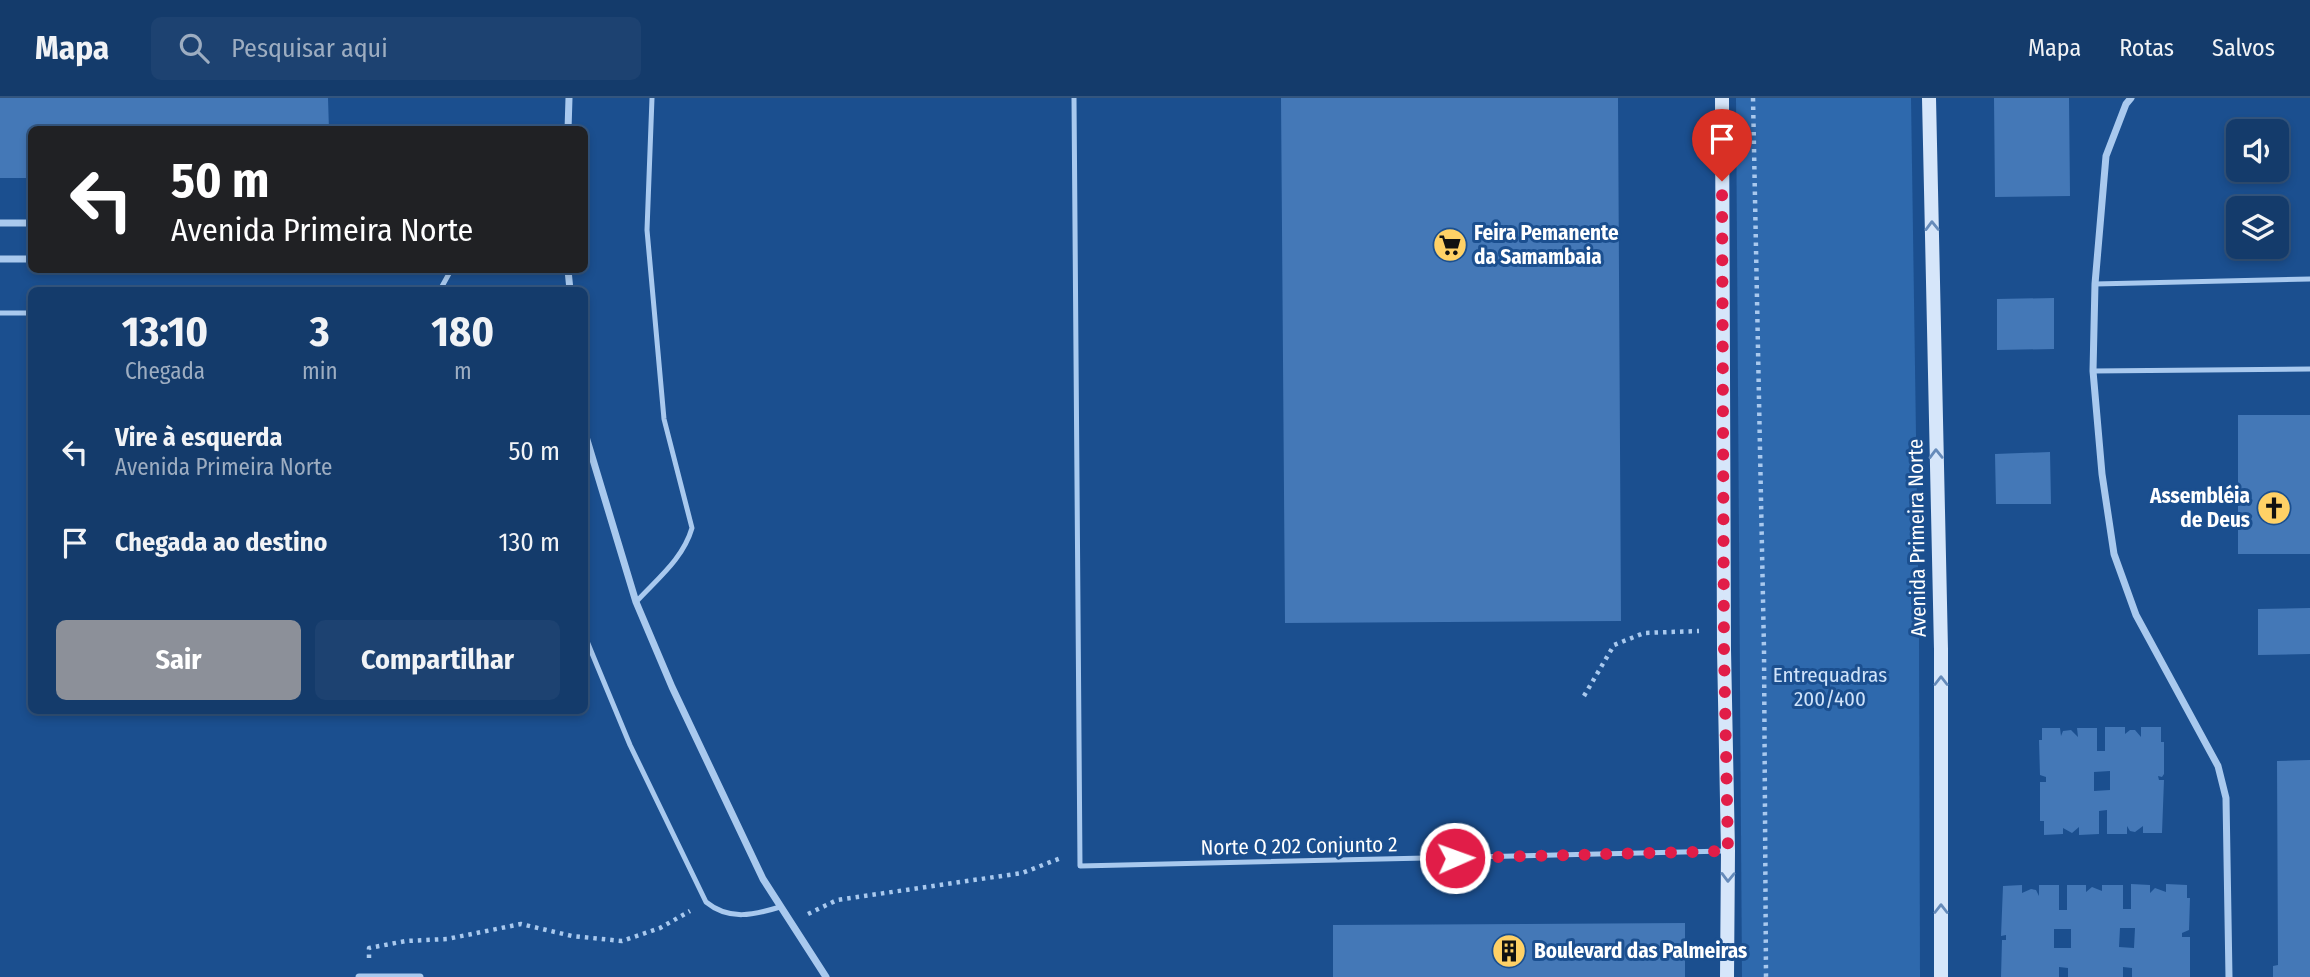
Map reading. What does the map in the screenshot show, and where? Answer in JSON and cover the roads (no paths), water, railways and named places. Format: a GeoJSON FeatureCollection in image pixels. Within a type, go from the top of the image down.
{"type":"FeatureCollection","features":[{"type":"Feature","properties":{"kind":"main road"},"geometry":{"type":"LineString","coordinates":[[1721,98],[1727,977]]}},
{"type":"Feature","properties":{"kind":"main road","name":"Avenida Primeira Norte"},"geometry":{"type":"LineString","coordinates":[[1929,98],[1941,649],[1941,977]]}},
{"type":"Feature","properties":{"kind":"street"},"geometry":{"type":"LineString","coordinates":[[568,126],[569,98]]}},
{"type":"Feature","properties":{"kind":"street"},"geometry":{"type":"LineString","coordinates":[[2131,98],[2126,104],[2106,156],[2095,284],[2093,371],[2102,474],[2114,554],[2136,615],[2218,766],[2226,798],[2229,977]]}},
{"type":"Feature","properties":{"kind":"street"},"geometry":{"type":"LineString","coordinates":[[0,223],[28,223]]}},
{"type":"Feature","properties":{"kind":"street"},"geometry":{"type":"LineString","coordinates":[[0,259],[28,259]]}},
{"type":"Feature","properties":{"kind":"street"},"geometry":{"type":"LineString","coordinates":[[588,443],[636,602],[672,687],[763,879],[826,977]]}},
{"type":"Feature","properties":{"kind":"street"},"geometry":{"type":"LineString","coordinates":[[359,977],[420,977]]}},
{"type":"Feature","properties":{"kind":"lane"},"geometry":{"type":"LineString","coordinates":[[636,602],[674,562],[688,543],[692,528],[664,419],[647,230],[652,98]]}},
{"type":"Feature","properties":{"kind":"lane","name":"Norte Q 202 Conjunto 2"},"geometry":{"type":"LineString","coordinates":[[1074,98],[1080,866],[1728,851]]}},
{"type":"Feature","properties":{"kind":"lane"},"geometry":{"type":"LineString","coordinates":[[2095,284],[2310,279]]}},
{"type":"Feature","properties":{"kind":"lane"},"geometry":{"type":"LineString","coordinates":[[0,313],[28,313]]}},
{"type":"Feature","properties":{"kind":"lane"},"geometry":{"type":"LineString","coordinates":[[2093,371],[2310,369]]}},
{"type":"Feature","properties":{"kind":"lane"},"geometry":{"type":"LineString","coordinates":[[588,644],[630,745],[706,902],[716,910],[733,915],[756,914],[780,907]]}},
{"type":"Feature","properties":{"kind":"place","name":"Feira Pemanente da Samambaia"},"geometry":{"type":"Point","coordinates":[1450,245]}},
{"type":"Feature","properties":{"kind":"place","name":"Assembléia de Deus"},"geometry":{"type":"Point","coordinates":[2274,508]}},
{"type":"Feature","properties":{"kind":"place","name":"Boulevard das Palmeiras"},"geometry":{"type":"Point","coordinates":[1509,951]}},
{"type":"Feature","properties":{"kind":"park label","name":"Entrequadras 200/400"},"geometry":{"type":"Point","coordinates":[1830,687]}}]}
